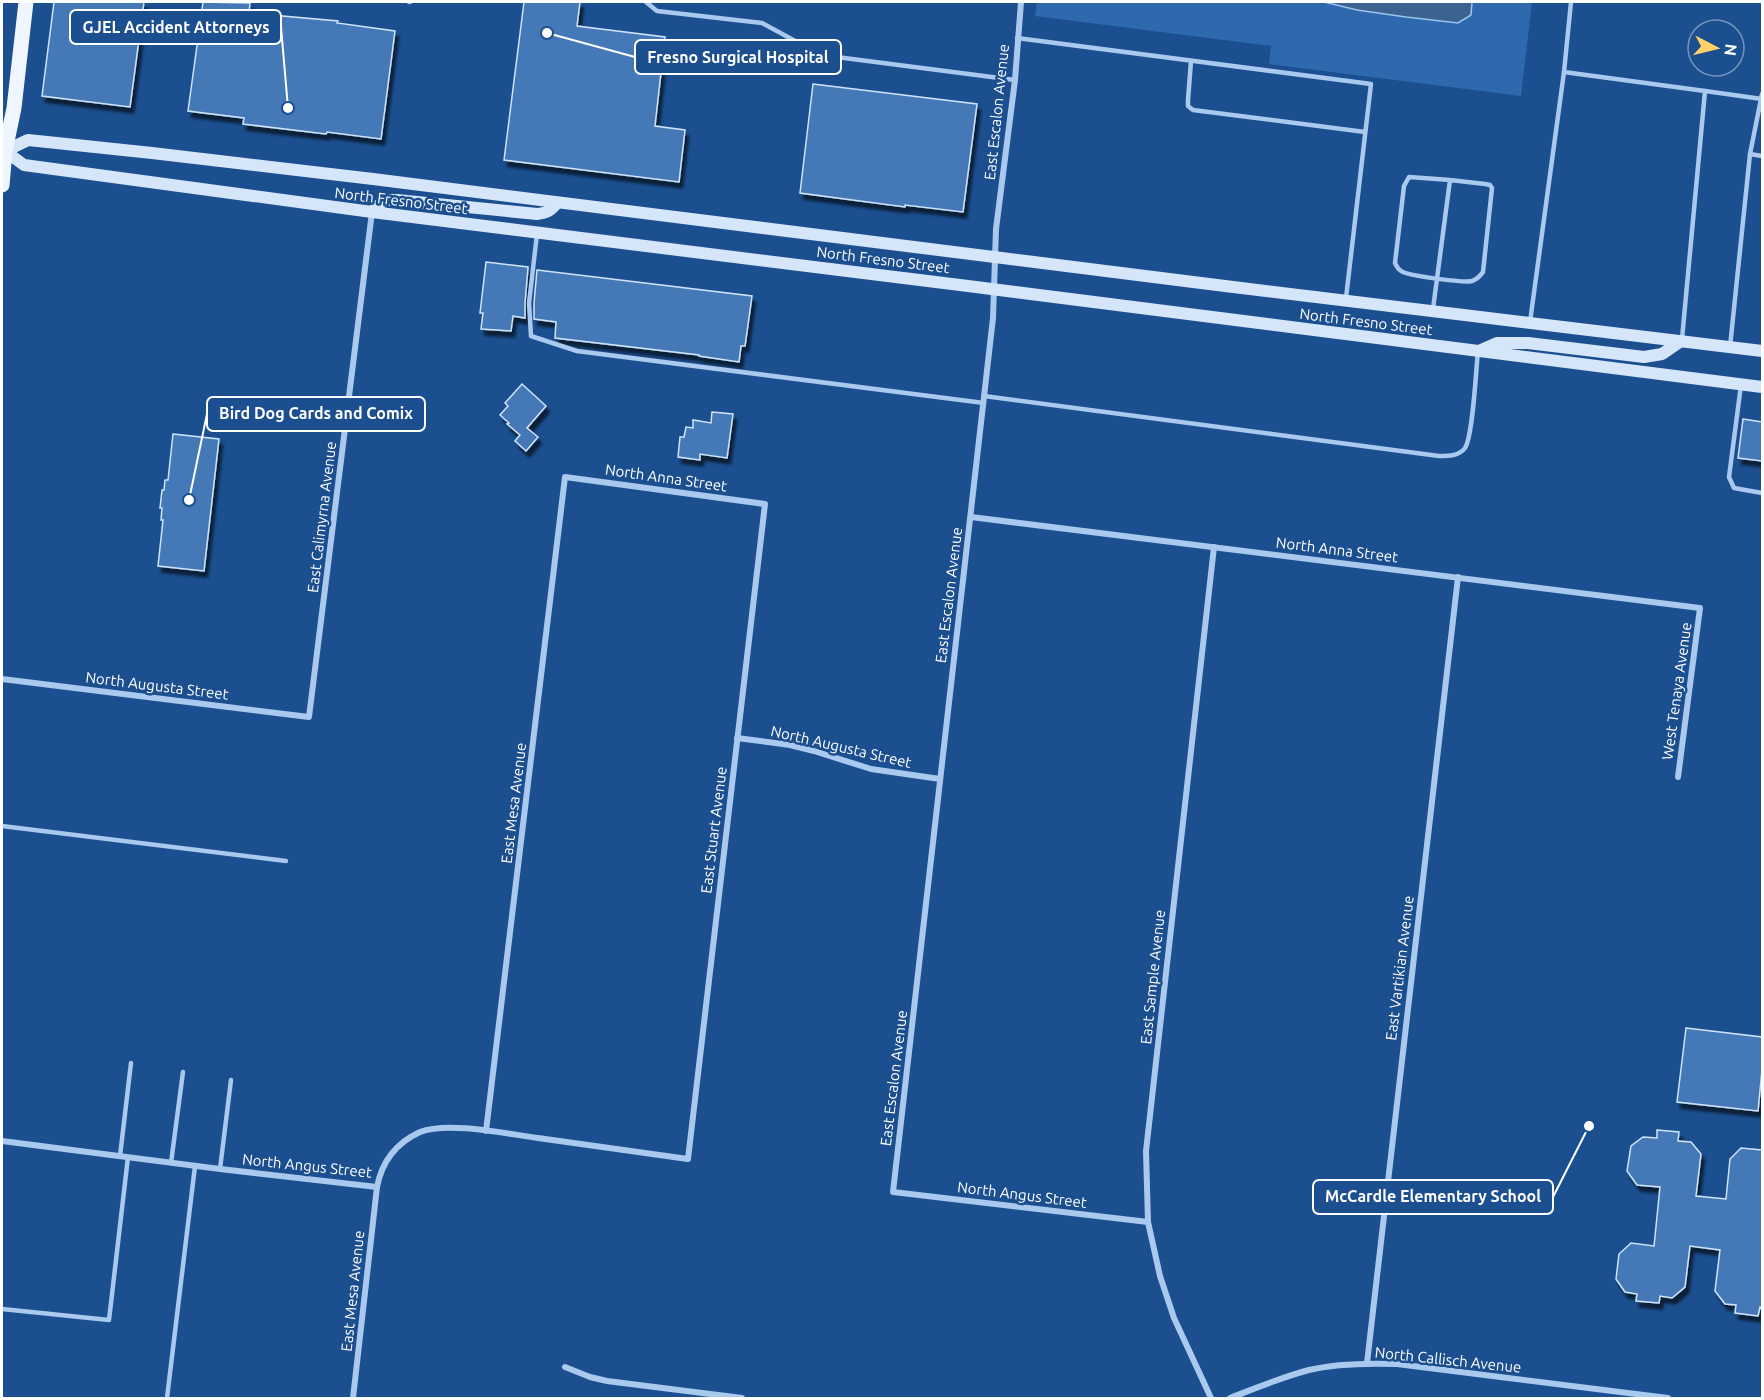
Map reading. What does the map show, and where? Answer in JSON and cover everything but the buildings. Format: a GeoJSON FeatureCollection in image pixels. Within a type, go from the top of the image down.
{"type":"FeatureCollection","features":[{"type":"Feature","properties":{"kind":"main road"},"geometry":{"type":"LineString","coordinates":[[2,184],[3,151],[14,108],[26,2]]}},
{"type":"Feature","properties":{"kind":"main road","name":"North Fresno Street"},"geometry":{"type":"LineString","coordinates":[[3,151],[28,140],[361,177],[1433,312],[1762,351]]}},
{"type":"Feature","properties":{"kind":"main road","name":"North Fresno Street"},"geometry":{"type":"LineString","coordinates":[[3,151],[24,165],[372,212],[1762,387]]}},
{"type":"Feature","properties":{"kind":"main road"},"geometry":{"type":"LineString","coordinates":[[372,212],[384,200],[537,214],[550,211],[557,203]]}},
{"type":"Feature","properties":{"kind":"main road"},"geometry":{"type":"LineString","coordinates":[[1478,351],[1497,343],[1528,343],[1644,357],[1662,354],[1681,341]]}},
{"type":"Feature","properties":{"kind":"street","name":"East Escalon Avenue"},"geometry":{"type":"LineString","coordinates":[[893,1192],[993,318],[996,229],[1021,2]]}},
{"type":"Feature","properties":{"kind":"street","name":"East Calimyrna Avenue"},"geometry":{"type":"LineString","coordinates":[[309,717],[372,212]]}},
{"type":"Feature","properties":{"kind":"street","name":"North Anna Street"},"geometry":{"type":"LineString","coordinates":[[565,477],[765,504]]}},
{"type":"Feature","properties":{"kind":"street","name":"East Mesa Avenue"},"geometry":{"type":"LineString","coordinates":[[486,1131],[565,477]]}},
{"type":"Feature","properties":{"kind":"street","name":"East Stuart Avenue"},"geometry":{"type":"LineString","coordinates":[[688,1159],[765,504]]}},
{"type":"Feature","properties":{"kind":"street","name":"North Anna Street"},"geometry":{"type":"LineString","coordinates":[[970,517],[1700,608]]}},
{"type":"Feature","properties":{"kind":"street","name":"East Sample Avenue"},"geometry":{"type":"LineString","coordinates":[[1212,1398],[1174,1317],[1160,1276],[1148,1222],[1146,1150],[1214,547]]}},
{"type":"Feature","properties":{"kind":"street","name":"East Vartikian Avenue"},"geometry":{"type":"LineString","coordinates":[[1367,1363],[1458,577]]}},
{"type":"Feature","properties":{"kind":"street","name":"West Tenaya Avenue"},"geometry":{"type":"LineString","coordinates":[[1678,777],[1700,608]]}},
{"type":"Feature","properties":{"kind":"street","name":"North Augusta Street"},"geometry":{"type":"LineString","coordinates":[[2,679],[309,717]]}},
{"type":"Feature","properties":{"kind":"street","name":"North Augusta Street"},"geometry":{"type":"LineString","coordinates":[[737,738],[790,745],[881,771],[940,779]]}},
{"type":"Feature","properties":{"kind":"street","name":"North Angus Street"},"geometry":{"type":"LineString","coordinates":[[2,1141],[377,1187],[384,1162],[394,1150],[405,1140],[436,1128],[486,1131],[688,1159]]}},
{"type":"Feature","properties":{"kind":"street","name":"East Mesa Avenue"},"geometry":{"type":"LineString","coordinates":[[353,1398],[377,1187]]}},
{"type":"Feature","properties":{"kind":"street","name":"North Angus Street"},"geometry":{"type":"LineString","coordinates":[[893,1192],[1148,1222]]}},
{"type":"Feature","properties":{"kind":"street","name":"North Callisch Avenue"},"geometry":{"type":"LineString","coordinates":[[1230,1398],[1310,1370],[1367,1363],[1397,1364],[1668,1398]]}},
{"type":"Feature","properties":{"kind":"street"},"geometry":{"type":"LineString","coordinates":[[565,1367],[607,1381],[742,1398]]}},
{"type":"Feature","properties":{"kind":"lane"},"geometry":{"type":"LineString","coordinates":[[646,2],[657,10],[762,23],[820,55],[1014,80]]}},
{"type":"Feature","properties":{"kind":"lane"},"geometry":{"type":"LineString","coordinates":[[1530,323],[1564,72],[1571,2]]}},
{"type":"Feature","properties":{"kind":"lane"},"geometry":{"type":"LineString","coordinates":[[1017,38],[1371,84],[1346,301]]}},
{"type":"Feature","properties":{"kind":"lane"},"geometry":{"type":"LineString","coordinates":[[1191,61],[1188,106],[1193,110],[1365,132]]}},
{"type":"Feature","properties":{"kind":"lane"},"geometry":{"type":"LineString","coordinates":[[1564,72],[1762,99]]}},
{"type":"Feature","properties":{"kind":"lane"},"geometry":{"type":"LineString","coordinates":[[1681,341],[1705,91]]}},
{"type":"Feature","properties":{"kind":"lane"},"geometry":{"type":"LineString","coordinates":[[1730,347],[1750,154],[1762,94]]}},
{"type":"Feature","properties":{"kind":"lane"},"geometry":{"type":"LineString","coordinates":[[1750,154],[1762,156]]}},
{"type":"Feature","properties":{"kind":"lane"},"geometry":{"type":"LineString","coordinates":[[1413,176],[1450,180],[1485,184],[1492,188],[1483,272],[1479,277],[1468,281],[1407,273],[1398,268],[1395,263],[1406,180],[1413,176]]}},
{"type":"Feature","properties":{"kind":"lane"},"geometry":{"type":"LineString","coordinates":[[1433,312],[1450,180]]}},
{"type":"Feature","properties":{"kind":"lane"},"geometry":{"type":"LineString","coordinates":[[537,232],[529,303],[531,336],[577,351],[1440,456],[1451,456],[1465,448],[1472,412],[1478,351]]}},
{"type":"Feature","properties":{"kind":"lane"},"geometry":{"type":"LineString","coordinates":[[1741,385],[1729,477],[1734,488],[1762,493]]}},
{"type":"Feature","properties":{"kind":"lane"},"geometry":{"type":"LineString","coordinates":[[2,826],[286,861]]}},
{"type":"Feature","properties":{"kind":"lane"},"geometry":{"type":"LineString","coordinates":[[120,1156],[131,1063]]}},
{"type":"Feature","properties":{"kind":"lane"},"geometry":{"type":"LineString","coordinates":[[171,1163],[183,1072]]}},
{"type":"Feature","properties":{"kind":"lane"},"geometry":{"type":"LineString","coordinates":[[220,1169],[231,1080]]}},
{"type":"Feature","properties":{"kind":"lane"},"geometry":{"type":"LineString","coordinates":[[2,1309],[109,1320],[128,1157]]}},
{"type":"Feature","properties":{"kind":"lane"},"geometry":{"type":"LineString","coordinates":[[167,1398],[195,1166]]}},
{"type":"Feature","properties":{"kind":"shaded area"},"geometry":{"type":"Polygon","coordinates":[[[1037,2],[1532,2],[1521,96],[1269,64],[1271,46],[1035,16],[1037,2]]]}},
{"type":"Feature","properties":{"kind":"shaded area"},"geometry":{"type":"Polygon","coordinates":[[[1324,2],[1472,2],[1471,15],[1458,23],[1357,10],[1324,2]]]}},
{"type":"Feature","properties":{"kind":"place","name":"Fresno Surgical Hospital"},"geometry":{"type":"Point","coordinates":[547,33]}},
{"type":"Feature","properties":{"kind":"place","name":"GJEL Accident Attorneys"},"geometry":{"type":"Point","coordinates":[288,108]}},
{"type":"Feature","properties":{"kind":"place","name":"Bird Dog Cards and Comix"},"geometry":{"type":"Point","coordinates":[189,500]}},
{"type":"Feature","properties":{"kind":"place","name":"McCardle Elementary School"},"geometry":{"type":"Point","coordinates":[1589,1126]}}]}
